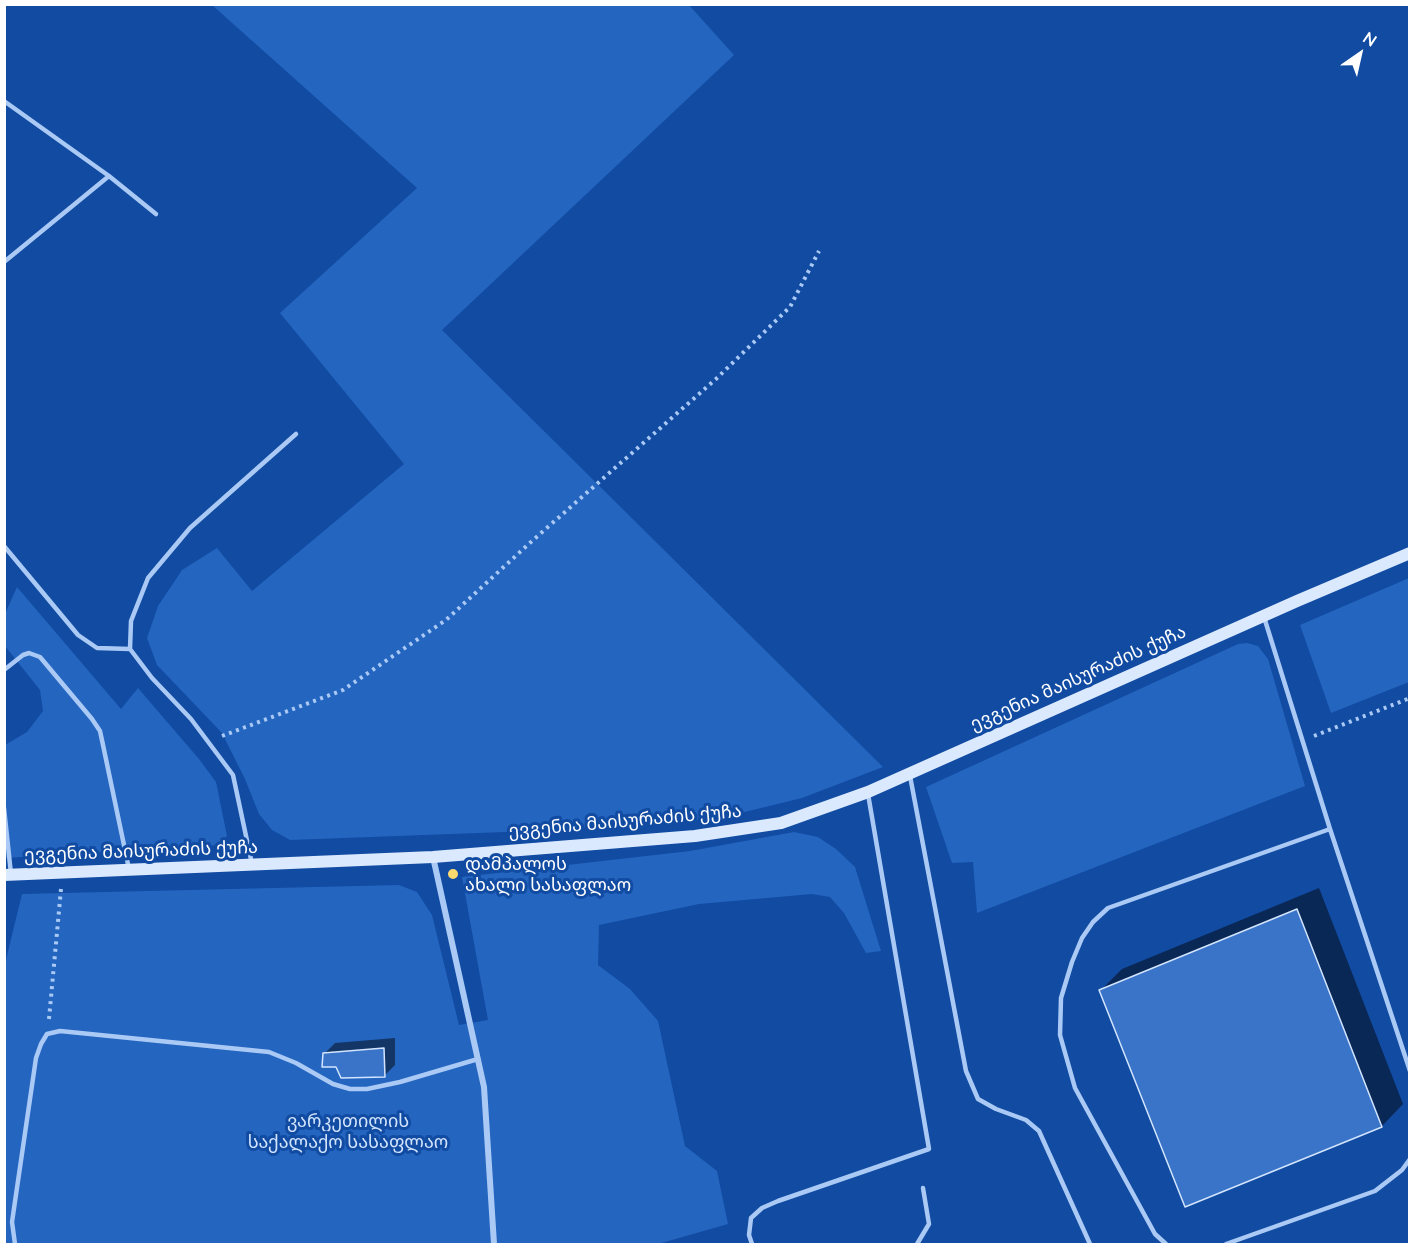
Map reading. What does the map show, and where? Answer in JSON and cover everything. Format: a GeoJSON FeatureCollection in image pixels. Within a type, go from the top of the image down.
{"type":"FeatureCollection","features":[{"type":"Feature","properties":{"kind":"street","name":"ევგენია მაისურაძის ქუჩა"},"geometry":{"type":"LineString","coordinates":[[8,874],[433,856],[695,836],[781,823],[868,792],[1410,553]]}},
{"type":"Feature","properties":{"kind":"street"},"geometry":{"type":"LineString","coordinates":[[433,856],[484,1088],[494,1245]]}},
{"type":"Feature","properties":{"kind":"lane"},"geometry":{"type":"LineString","coordinates":[[4,101],[109,176],[156,214]]}},
{"type":"Feature","properties":{"kind":"lane"},"geometry":{"type":"LineString","coordinates":[[4,262],[109,176]]}},
{"type":"Feature","properties":{"kind":"lane"},"geometry":{"type":"LineString","coordinates":[[252,864],[233,775],[191,719],[152,678],[130,648],[131,621],[148,578],[190,528],[296,434]]}},
{"type":"Feature","properties":{"kind":"lane"},"geometry":{"type":"LineString","coordinates":[[4,546],[78,635],[97,648],[130,648]]}},
{"type":"Feature","properties":{"kind":"lane"},"geometry":{"type":"LineString","coordinates":[[1263,616],[1410,1071]]}},
{"type":"Feature","properties":{"kind":"lane"},"geometry":{"type":"LineString","coordinates":[[4,670],[23,655],[29,653],[40,657],[100,731],[129,869]]}},
{"type":"Feature","properties":{"kind":"lane"},"geometry":{"type":"LineString","coordinates":[[909,773],[966,1071],[978,1099],[996,1109],[1026,1120],[1039,1131],[1090,1245]]}},
{"type":"Feature","properties":{"kind":"lane"},"geometry":{"type":"LineString","coordinates":[[752,1245],[749,1235],[751,1218],[762,1208],[778,1200],[929,1149],[868,792]]}},
{"type":"Feature","properties":{"kind":"lane"},"geometry":{"type":"LineString","coordinates":[[4,808],[8,874]]}},
{"type":"Feature","properties":{"kind":"lane"},"geometry":{"type":"LineString","coordinates":[[1166,1245],[1155,1234],[1075,1088],[1060,1035],[1061,998],[1072,962],[1087,930],[1107,908],[1330,829]]}},
{"type":"Feature","properties":{"kind":"lane"},"geometry":{"type":"LineString","coordinates":[[15,1245],[12,1222],[36,1058],[47,1034],[60,1031],[269,1052],[296,1063],[333,1084],[350,1089],[367,1089],[400,1082],[478,1059]]}},
{"type":"Feature","properties":{"kind":"lane"},"geometry":{"type":"LineString","coordinates":[[1226,1245],[1375,1191],[1402,1170],[1410,1159]]}},
{"type":"Feature","properties":{"kind":"lane"},"geometry":{"type":"LineString","coordinates":[[917,1245],[929,1224],[923,1188]]}},
{"type":"Feature","properties":{"kind":"path"},"geometry":{"type":"LineString","coordinates":[[208,741],[343,690],[446,620],[531,541],[716,379],[790,307],[819,251]]}},
{"type":"Feature","properties":{"kind":"path"},"geometry":{"type":"LineString","coordinates":[[1303,741],[1410,698]]}},
{"type":"Feature","properties":{"kind":"path"},"geometry":{"type":"LineString","coordinates":[[47,1034],[63,872]]}},
{"type":"Feature","properties":{"kind":"green space"},"geometry":{"type":"Polygon","coordinates":[[[212,5],[689,5],[734,55],[442,330],[883,767],[802,798],[720,818],[532,831],[290,840],[272,830],[259,814],[245,779],[222,733],[157,665],[147,638],[158,606],[182,570],[217,548],[252,591],[404,464],[280,313],[417,188],[212,5]]]}},
{"type":"Feature","properties":{"kind":"green space"},"geometry":{"type":"Polygon","coordinates":[[[1409,578],[1409,682],[1331,713],[1300,625],[1409,578]]]}},
{"type":"Feature","properties":{"kind":"green space"},"geometry":{"type":"Polygon","coordinates":[[[17,587],[121,709],[138,688],[199,759],[216,782],[227,836],[219,845],[5,858],[5,745],[27,732],[43,711],[40,690],[5,646],[5,614],[17,587]]]}},
{"type":"Feature","properties":{"kind":"green space"},"geometry":{"type":"Polygon","coordinates":[[[1247,643],[1258,646],[1268,659],[1305,786],[977,913],[973,862],[952,863],[926,787],[1238,644],[1247,643]]]}},
{"type":"Feature","properties":{"kind":"green space","name":"ვარკეთილის საქალაქო სასაფლაო"},"geometry":{"type":"Polygon","coordinates":[[[794,832],[818,837],[836,849],[855,867],[881,951],[866,953],[844,913],[830,897],[812,894],[699,904],[599,925],[598,965],[630,989],[658,1021],[685,1146],[717,1171],[728,1224],[658,1244],[5,1244],[4,968],[22,894],[399,885],[417,892],[432,915],[459,1025],[488,1020],[462,877],[690,851],[794,832]]]}},
{"type":"Feature","properties":{"kind":"building"},"geometry":{"type":"Polygon","coordinates":[[[1297,909],[1382,1127],[1185,1207],[1099,990],[1297,909]]]}},
{"type":"Feature","properties":{"kind":"building"},"geometry":{"type":"Polygon","coordinates":[[[384,1048],[385,1077],[341,1078],[336,1067],[322,1067],[323,1053],[384,1048]]]}},
{"type":"Feature","properties":{"kind":"place","name":"დამპალოს ახალი სასაფლაო"},"geometry":{"type":"Point","coordinates":[453,874]}}]}
